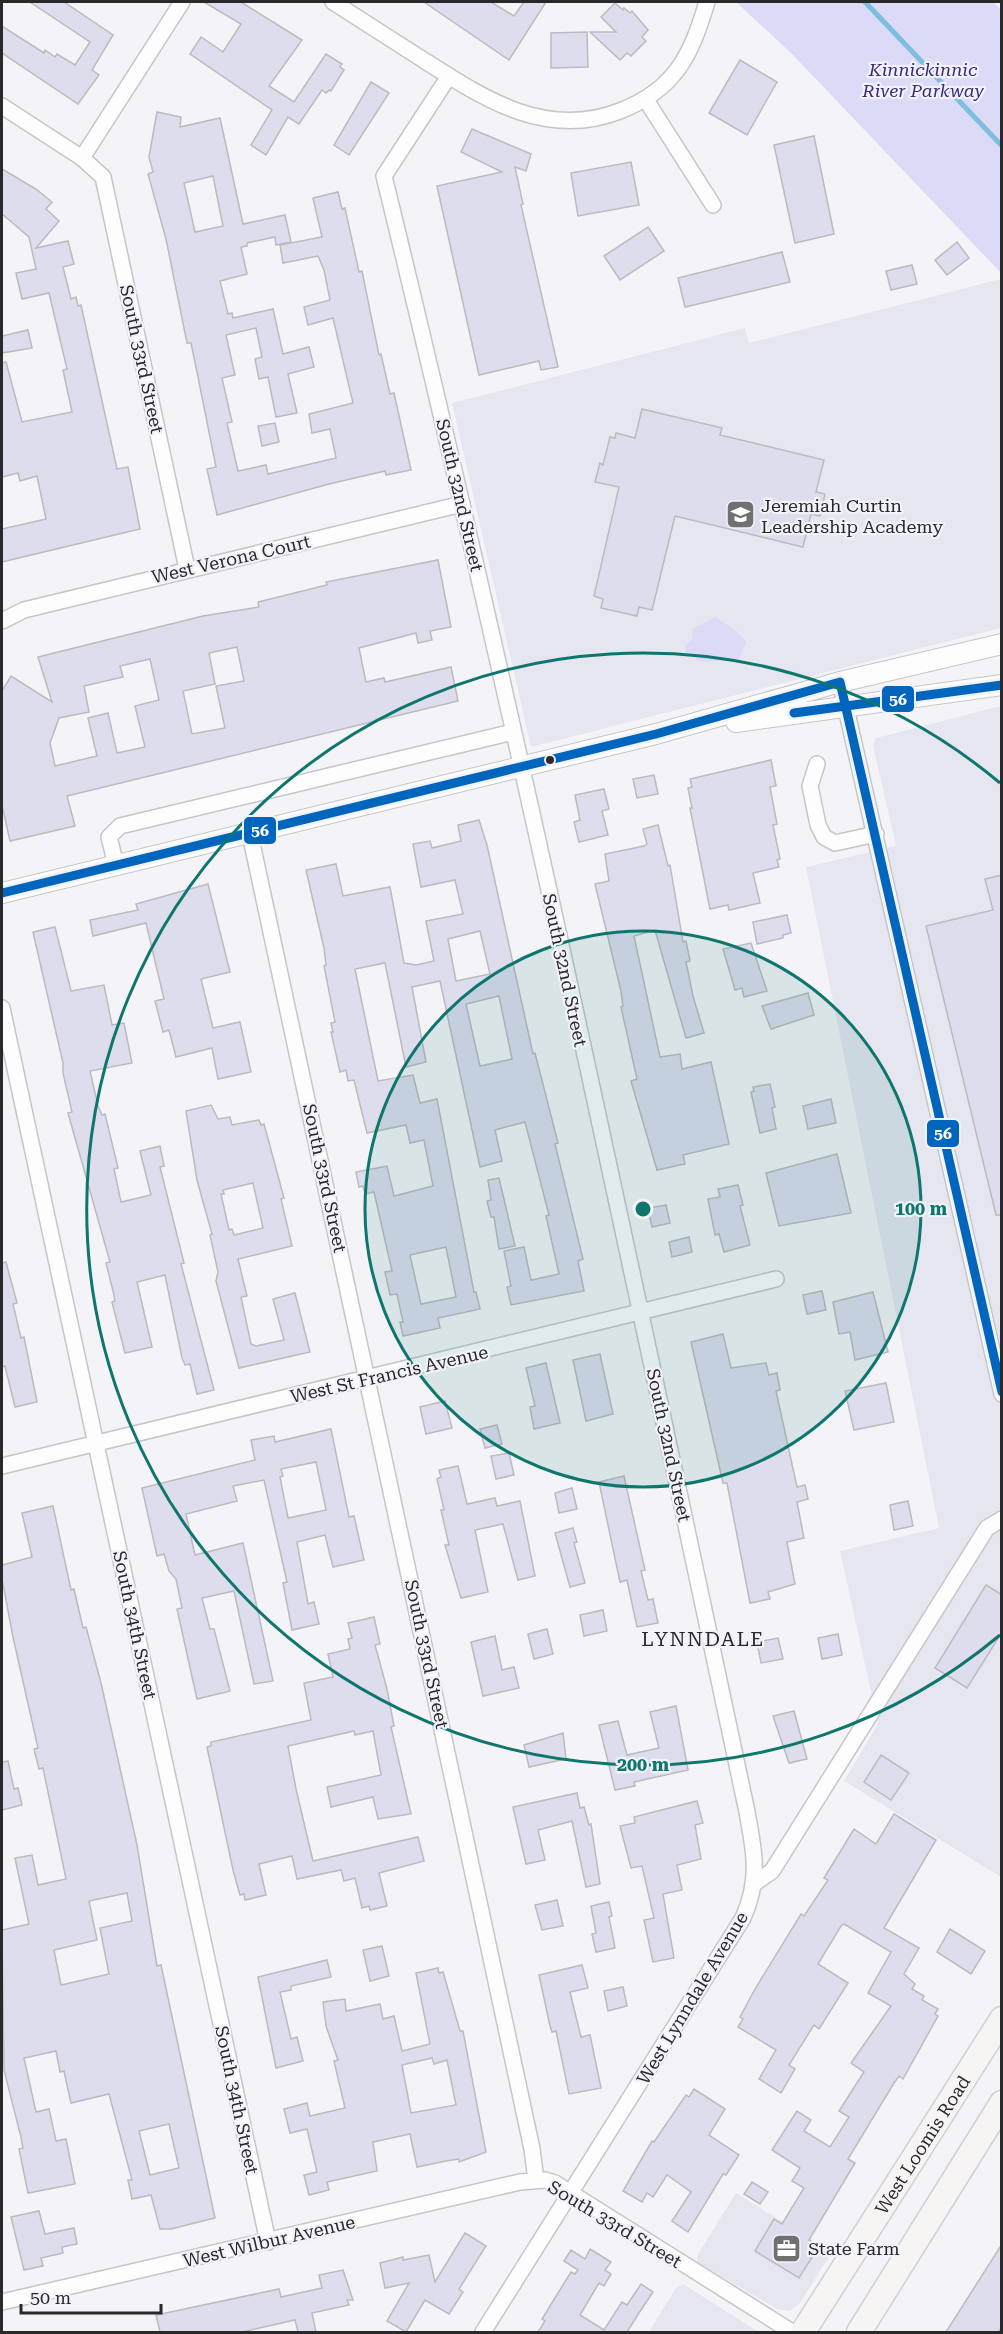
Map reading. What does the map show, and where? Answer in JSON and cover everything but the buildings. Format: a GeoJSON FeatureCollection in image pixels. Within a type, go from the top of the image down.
{"type":"FeatureCollection","features":[{"type":"Feature","properties":{"kind":"main road","name":"West Loomis Road"},"geometry":{"type":"LineString","coordinates":[[804,2332],[1002,2019]]}},
{"type":"Feature","properties":{"kind":"main road"},"geometry":{"type":"LineString","coordinates":[[859,2332],[1002,2103]]}},
{"type":"Feature","properties":{"kind":"street"},"geometry":{"type":"LineString","coordinates":[[82,158],[182,2]]}},
{"type":"Feature","properties":{"kind":"street"},"geometry":{"type":"LineString","coordinates":[[333,2],[491,102],[534,117],[555,121],[600,119],[646,100],[672,76],[689,55],[706,2]]}},
{"type":"Feature","properties":{"kind":"street","name":"South 32nd Street"},"geometry":{"type":"LineString","coordinates":[[449,76],[384,176],[462,504],[641,1313],[752,1840],[755,1883]]}},
{"type":"Feature","properties":{"kind":"street"},"geometry":{"type":"LineString","coordinates":[[646,100],[714,205]]}},
{"type":"Feature","properties":{"kind":"street","name":"South 33rd Street"},"geometry":{"type":"LineString","coordinates":[[2,106],[82,158],[104,177],[187,569]]}},
{"type":"Feature","properties":{"kind":"street","name":"West Verona Court"},"geometry":{"type":"LineString","coordinates":[[2,621],[24,610],[462,504]]}},
{"type":"Feature","properties":{"kind":"street"},"geometry":{"type":"LineString","coordinates":[[2,892],[250,834],[656,734],[840,682],[1002,644]]}},
{"type":"Feature","properties":{"kind":"street"},"geometry":{"type":"LineString","coordinates":[[840,682],[1002,1394]]}},
{"type":"Feature","properties":{"kind":"street"},"geometry":{"type":"LineString","coordinates":[[656,734],[847,705],[1002,685]]}},
{"type":"Feature","properties":{"kind":"street"},"geometry":{"type":"LineString","coordinates":[[116,865],[109,837],[120,826],[513,732]]}},
{"type":"Feature","properties":{"kind":"street"},"geometry":{"type":"LineString","coordinates":[[818,764],[810,786],[818,825],[824,837],[835,843],[876,834]]}},
{"type":"Feature","properties":{"kind":"street","name":"South 33rd Street"},"geometry":{"type":"LineString","coordinates":[[250,834],[532,2149],[536,2180],[555,2183],[792,2332]]}},
{"type":"Feature","properties":{"kind":"street","name":"South 34th Street"},"geometry":{"type":"LineString","coordinates":[[2,1008],[268,2242]]}},
{"type":"Feature","properties":{"kind":"street","name":"West St Francis Avenue"},"geometry":{"type":"LineString","coordinates":[[2,1466],[776,1279]]}},
{"type":"Feature","properties":{"kind":"street","name":"West Lynndale Avenue"},"geometry":{"type":"LineString","coordinates":[[483,2332],[742,1918],[755,1883],[771,1871],[987,1528],[1002,1519]]}},
{"type":"Feature","properties":{"kind":"street","name":"West Wilbur Avenue"},"geometry":{"type":"LineString","coordinates":[[2,2302],[536,2180]]}},
{"type":"Feature","properties":{"kind":"shaded area","name":"Jeremiah Curtin Leadership Academy"},"geometry":{"type":"Polygon","coordinates":[[[1001,279],[1001,628],[531,747],[452,403],[745,328],[749,343],[1001,279]]]}},
{"type":"Feature","properties":{"kind":"shaded area"},"geometry":{"type":"Polygon","coordinates":[[[1001,706],[1001,1877],[844,1781],[878,1724],[840,1551],[939,1528],[806,867],[896,846],[873,746],[876,738],[1001,706]]]}},
{"type":"Feature","properties":{"kind":"shaded area"},"geometry":{"type":"Polygon","coordinates":[[[736,2193],[832,2252],[800,2303],[790,2311],[777,2309],[697,2262],[698,2254],[736,2193]]]}},
{"type":"Feature","properties":{"kind":"shaded area"},"geometry":{"type":"Polygon","coordinates":[[[683,2284],[759,2332],[649,2332],[676,2288],[683,2284]]]}},
{"type":"Feature","properties":{"kind":"green space","name":"Kinnickinnic River Parkway"},"geometry":{"type":"Polygon","coordinates":[[[736,2],[993,2],[1001,9],[1001,273],[791,53],[736,2]]]}},
{"type":"Feature","properties":{"kind":"green space"},"geometry":{"type":"Polygon","coordinates":[[[715,617],[735,630],[746,642],[739,659],[704,662],[686,654],[685,647],[693,638],[692,629],[715,617]]]}},
{"type":"Feature","properties":{"kind":"waterway"},"geometry":{"type":"LineString","coordinates":[[865,2],[1002,146]]}},
{"type":"Feature","properties":{"kind":"transit line","name":"56"},"geometry":{"type":"LineString","coordinates":[[2,893],[656,734],[840,682],[1002,1392]]}},
{"type":"Feature","properties":{"kind":"transit line","name":"56"},"geometry":{"type":"LineString","coordinates":[[794,713],[1002,685]]}},
{"type":"Feature","properties":{"kind":"place","name":"Jeremiah Curtin Leadership Academy"},"geometry":{"type":"Point","coordinates":[740,515]}},
{"type":"Feature","properties":{"kind":"place","name":"State Farm"},"geometry":{"type":"Point","coordinates":[787,2248]}},
{"type":"Feature","properties":{"kind":"district","name":"LYNNDALE"},"geometry":{"type":"Point","coordinates":[703,1639]}}]}
